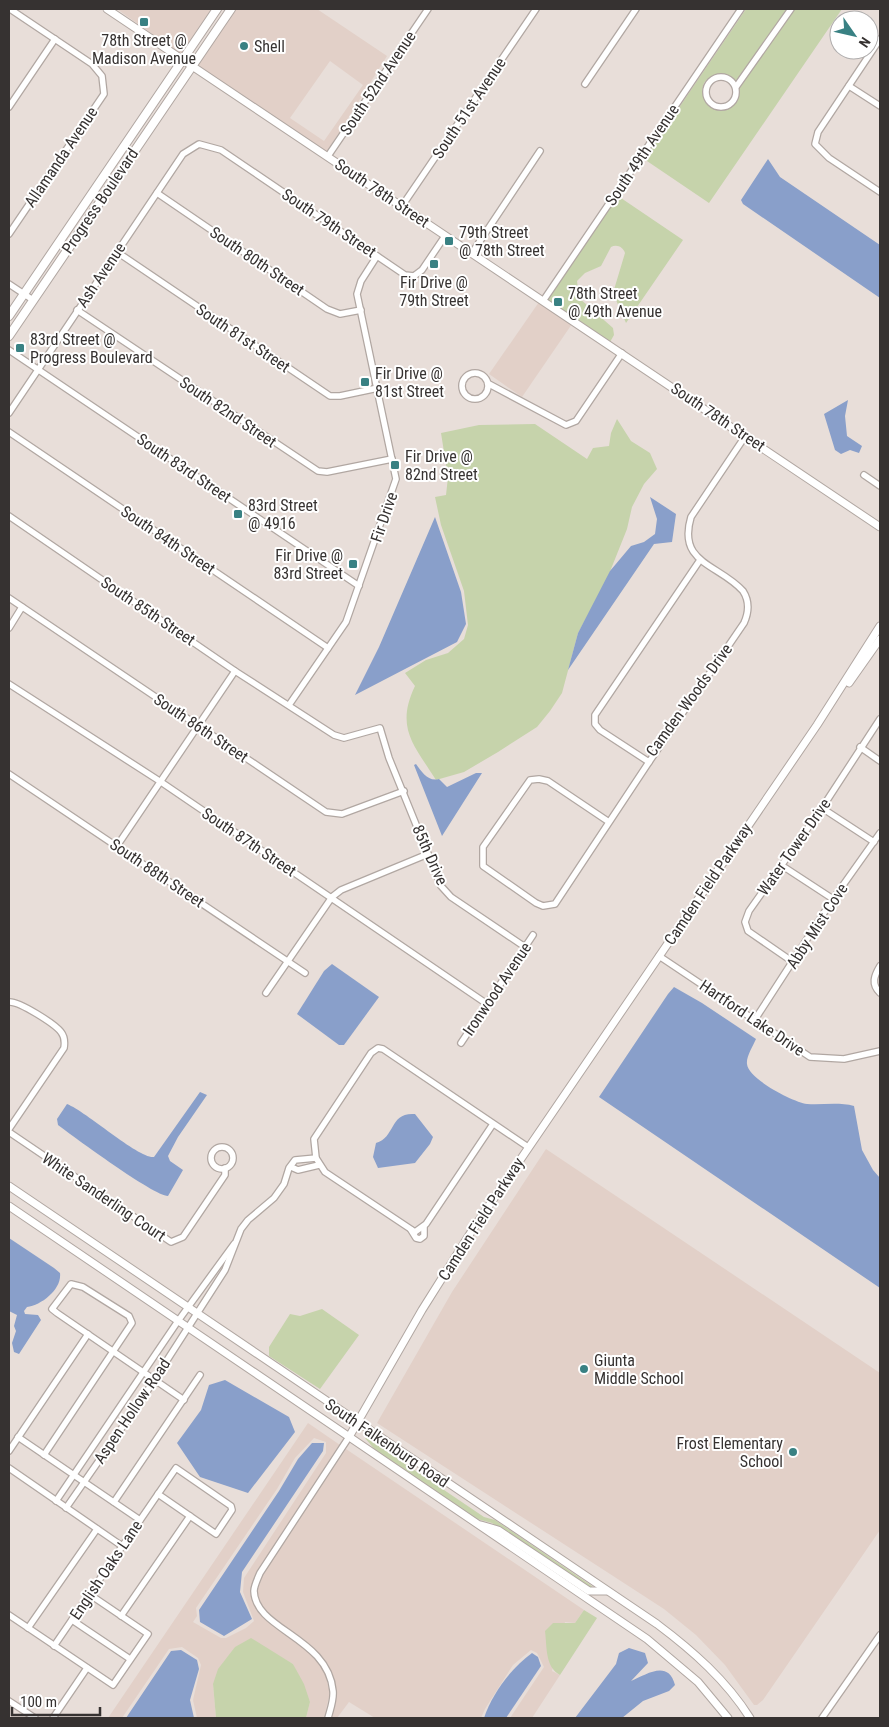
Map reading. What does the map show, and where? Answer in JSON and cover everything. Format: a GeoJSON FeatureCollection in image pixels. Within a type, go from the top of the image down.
{"type":"FeatureCollection","features":[{"type":"Feature","properties":{"kind":"main road","name":"Progress Boulevard"},"geometry":{"type":"LineString","coordinates":[[9,316],[217,9]]}},
{"type":"Feature","properties":{"kind":"main road","name":"Progress Boulevard"},"geometry":{"type":"LineString","coordinates":[[9,336],[231,9]]}},
{"type":"Feature","properties":{"kind":"main road"},"geometry":{"type":"LineString","coordinates":[[104,176],[113,182]]}},
{"type":"Feature","properties":{"kind":"street"},"geometry":{"type":"LineString","coordinates":[[9,107],[55,39],[10,9]]}},
{"type":"Feature","properties":{"kind":"street","name":"South 78th Street"},"geometry":{"type":"LineString","coordinates":[[107,9],[746,435],[880,527]]}},
{"type":"Feature","properties":{"kind":"street","name":"South 52nd Avenue"},"geometry":{"type":"LineString","coordinates":[[328,156],[428,9]]}},
{"type":"Feature","properties":{"kind":"street","name":"South 51st Avenue"},"geometry":{"type":"LineString","coordinates":[[402,206],[536,9]]}},
{"type":"Feature","properties":{"kind":"street"},"geometry":{"type":"LineString","coordinates":[[585,84],[636,9]]}},
{"type":"Feature","properties":{"kind":"street","name":"South 49th Avenue"},"geometry":{"type":"LineString","coordinates":[[543,301],[741,9]]}},
{"type":"Feature","properties":{"kind":"street"},"geometry":{"type":"LineString","coordinates":[[736,87],[725,78],[716,78],[707,88],[708,98],[714,105],[724,106],[732,101],[736,87],[791,9]]}},
{"type":"Feature","properties":{"kind":"street","name":"Allamanda Avenue"},"geometry":{"type":"LineString","coordinates":[[9,234],[104,94],[102,76],[92,64],[55,39]]}},
{"type":"Feature","properties":{"kind":"street"},"geometry":{"type":"LineString","coordinates":[[879,189],[829,158],[815,144],[818,132],[880,39]]}},
{"type":"Feature","properties":{"kind":"street"},"geometry":{"type":"LineString","coordinates":[[849,86],[880,106]]}},
{"type":"Feature","properties":{"kind":"street","name":"Ash Avenue"},"geometry":{"type":"LineString","coordinates":[[9,413],[183,154],[200,144]]}},
{"type":"Feature","properties":{"kind":"street","name":"South 79th Street"},"geometry":{"type":"LineString","coordinates":[[200,144],[221,150],[406,275],[414,276],[422,270],[445,236]]}},
{"type":"Feature","properties":{"kind":"street"},"geometry":{"type":"LineString","coordinates":[[472,254],[540,151]]}},
{"type":"Feature","properties":{"kind":"street","name":"South 80th Street"},"geometry":{"type":"LineString","coordinates":[[157,193],[327,309],[340,314],[361,310]]}},
{"type":"Feature","properties":{"kind":"street","name":"South 81st Street"},"geometry":{"type":"LineString","coordinates":[[118,252],[330,396],[340,396],[378,388]]}},
{"type":"Feature","properties":{"kind":"street","name":"Fir Drive"},"geometry":{"type":"LineString","coordinates":[[289,705],[346,622],[394,490],[396,479],[357,294],[360,281],[377,256]]}},
{"type":"Feature","properties":{"kind":"street"},"geometry":{"type":"LineString","coordinates":[[9,284],[33,300]]}},
{"type":"Feature","properties":{"kind":"street","name":"South 82nd Street"},"geometry":{"type":"LineString","coordinates":[[77,310],[318,471],[327,472],[392,459]]}},
{"type":"Feature","properties":{"kind":"street","name":"South 83rd Street"},"geometry":{"type":"LineString","coordinates":[[9,350],[359,586]]}},
{"type":"Feature","properties":{"kind":"street"},"geometry":{"type":"LineString","coordinates":[[489,384],[487,393],[476,399],[464,393],[462,385],[465,377],[477,372],[485,376],[489,384],[566,425],[576,420],[622,353]]}},
{"type":"Feature","properties":{"kind":"street","name":"South 84th Street"},"geometry":{"type":"LineString","coordinates":[[9,432],[328,648]]}},
{"type":"Feature","properties":{"kind":"street","name":"Camden Woods Drive"},"geometry":{"type":"LineString","coordinates":[[700,560],[595,715],[595,724],[600,730],[649,762],[744,623],[748,613],[747,597],[740,587],[700,560],[688,541],[687,530],[691,516],[746,435]]}},
{"type":"Feature","properties":{"kind":"street"},"geometry":{"type":"LineString","coordinates":[[864,475],[880,486]]}},
{"type":"Feature","properties":{"kind":"street","name":"South 85th Street"},"geometry":{"type":"LineString","coordinates":[[9,516],[235,671],[334,735],[344,738],[380,728],[389,758]]}},
{"type":"Feature","properties":{"kind":"street","name":"South 86th Street"},"geometry":{"type":"LineString","coordinates":[[9,598],[326,812],[342,814],[404,791]]}},
{"type":"Feature","properties":{"kind":"street"},"geometry":{"type":"LineString","coordinates":[[9,628],[22,607]]}},
{"type":"Feature","properties":{"kind":"street","name":"Camden Field Parkway"},"geometry":{"type":"LineString","coordinates":[[817,725],[880,626]]}},
{"type":"Feature","properties":{"kind":"street","name":"Camden Field Parkway"},"geometry":{"type":"LineString","coordinates":[[328,1718],[333,1692],[326,1666],[310,1648],[276,1625],[259,1609],[254,1591],[260,1573],[358,1424],[422,1310],[473,1229],[817,725],[880,639]]}},
{"type":"Feature","properties":{"kind":"street"},"geometry":{"type":"LineString","coordinates":[[118,846],[235,671]]}},
{"type":"Feature","properties":{"kind":"street","name":"South 87th Street"},"geometry":{"type":"LineString","coordinates":[[9,684],[161,782],[487,1004]]}},
{"type":"Feature","properties":{"kind":"street","name":"Water Tower Drive"},"geometry":{"type":"LineString","coordinates":[[794,962],[748,931],[745,922],[749,911],[822,808],[880,718]]}},
{"type":"Feature","properties":{"kind":"street"},"geometry":{"type":"LineString","coordinates":[[860,747],[880,761]]}},
{"type":"Feature","properties":{"kind":"street","name":"85th Drive"},"geometry":{"type":"LineString","coordinates":[[389,758],[441,886],[451,897],[525,947]]}},
{"type":"Feature","properties":{"kind":"street"},"geometry":{"type":"LineString","coordinates":[[609,822],[548,781],[530,780],[483,847],[483,866],[536,903],[543,906],[555,904],[649,762]]}},
{"type":"Feature","properties":{"kind":"street","name":"South 88th Street"},"geometry":{"type":"LineString","coordinates":[[9,774],[305,973]]}},
{"type":"Feature","properties":{"kind":"street"},"geometry":{"type":"LineString","coordinates":[[822,808],[874,842]]}},
{"type":"Feature","properties":{"kind":"street","name":"Abby Mist Cove"},"geometry":{"type":"LineString","coordinates":[[754,1021],[794,962],[833,899],[880,833]]}},
{"type":"Feature","properties":{"kind":"street"},"geometry":{"type":"LineString","coordinates":[[266,993],[332,897],[342,890],[428,854]]}},
{"type":"Feature","properties":{"kind":"street"},"geometry":{"type":"LineString","coordinates":[[781,865],[833,899]]}},
{"type":"Feature","properties":{"kind":"street","name":"Ironwood Avenue"},"geometry":{"type":"LineString","coordinates":[[461,1043],[533,935]]}},
{"type":"Feature","properties":{"kind":"street","name":"Hartford Lake Drive"},"geometry":{"type":"LineString","coordinates":[[659,956],[810,1057],[844,1059],[880,1051]]}},
{"type":"Feature","properties":{"kind":"street"},"geometry":{"type":"LineString","coordinates":[[880,966],[873,981],[875,988],[880,993]]}},
{"type":"Feature","properties":{"kind":"street"},"geometry":{"type":"LineString","coordinates":[[9,1002],[20,1004],[61,1032],[66,1040],[64,1048],[9,1128]]}},
{"type":"Feature","properties":{"kind":"street"},"geometry":{"type":"LineString","coordinates":[[493,1124],[424,1227],[415,1232],[326,1172],[319,1165],[316,1158],[316,1135],[370,1054],[378,1048],[528,1147]]}},
{"type":"Feature","properties":{"kind":"street","name":"White Sanderling Court"},"geometry":{"type":"LineString","coordinates":[[9,1132],[171,1242],[183,1237],[225,1175],[225,1168]]}},
{"type":"Feature","properties":{"kind":"street"},"geometry":{"type":"LineString","coordinates":[[218,1147],[227,1148],[233,1154],[232,1162],[225,1168],[218,1168],[211,1162],[212,1152],[218,1147]]}},
{"type":"Feature","properties":{"kind":"street"},"geometry":{"type":"LineString","coordinates":[[235,1243],[248,1220],[274,1198],[284,1184],[295,1160],[316,1158]]}},
{"type":"Feature","properties":{"kind":"street"},"geometry":{"type":"LineString","coordinates":[[304,1159],[306,1168]]}},
{"type":"Feature","properties":{"kind":"street"},"geometry":{"type":"LineString","coordinates":[[291,1167],[298,1170],[319,1165]]}},
{"type":"Feature","properties":{"kind":"street","name":"South Falkenburg Road"},"geometry":{"type":"LineString","coordinates":[[9,1186],[685,1644],[712,1670],[750,1718]]}},
{"type":"Feature","properties":{"kind":"street","name":"South Falkenburg Road"},"geometry":{"type":"LineString","coordinates":[[9,1206],[674,1659],[698,1682],[728,1718]]}},
{"type":"Feature","properties":{"kind":"street","name":"Aspen Hollow Road"},"geometry":{"type":"LineString","coordinates":[[56,1501],[178,1321],[235,1243]]}},
{"type":"Feature","properties":{"kind":"street","name":"Aspen Hollow Road"},"geometry":{"type":"LineString","coordinates":[[66,1508],[154,1379],[225,1270],[235,1243]]}},
{"type":"Feature","properties":{"kind":"street"},"geometry":{"type":"LineString","coordinates":[[44,1455],[114,1352],[132,1323],[129,1316],[75,1283],[71,1284],[52,1310],[88,1334],[114,1352],[143,1372],[154,1379],[184,1400]]}},
{"type":"Feature","properties":{"kind":"street"},"geometry":{"type":"LineString","coordinates":[[9,1451],[88,1334]]}},
{"type":"Feature","properties":{"kind":"street"},"geometry":{"type":"LineString","coordinates":[[114,1502],[200,1375]]}},
{"type":"Feature","properties":{"kind":"street"},"geometry":{"type":"LineString","coordinates":[[18,1437],[140,1520]]}},
{"type":"Feature","properties":{"kind":"street"},"geometry":{"type":"LineString","coordinates":[[9,1468],[122,1546]]}},
{"type":"Feature","properties":{"kind":"street","name":"English Oaks Lane"},"geometry":{"type":"LineString","coordinates":[[54,1646],[176,1468],[228,1503],[232,1510],[216,1534],[190,1516]]}},
{"type":"Feature","properties":{"kind":"street"},"geometry":{"type":"LineString","coordinates":[[121,1616],[190,1516],[158,1494]]}},
{"type":"Feature","properties":{"kind":"street"},"geometry":{"type":"LineString","coordinates":[[479,1525],[498,1530],[589,1591],[606,1591]]}},
{"type":"Feature","properties":{"kind":"street"},"geometry":{"type":"LineString","coordinates":[[28,1628],[97,1529]]}},
{"type":"Feature","properties":{"kind":"street"},"geometry":{"type":"LineString","coordinates":[[9,1615],[113,1685],[148,1634],[89,1594]]}},
{"type":"Feature","properties":{"kind":"street"},"geometry":{"type":"LineString","coordinates":[[72,1620],[130,1659]]}},
{"type":"Feature","properties":{"kind":"street"},"geometry":{"type":"LineString","coordinates":[[822,1718],[880,1635]]}},
{"type":"Feature","properties":{"kind":"street"},"geometry":{"type":"LineString","coordinates":[[53,1718],[87,1668]]}},
{"type":"Feature","properties":{"kind":"street"},"geometry":{"type":"LineString","coordinates":[[9,1700],[35,1718]]}},
{"type":"Feature","properties":{"kind":"shaded area"},"geometry":{"type":"Polygon","coordinates":[[[117,9],[213,9],[182,55],[117,9]]]}},
{"type":"Feature","properties":{"kind":"shaded area"},"geometry":{"type":"Polygon","coordinates":[[[236,9],[317,9],[387,56],[327,152],[197,65],[236,9]],[[330,61],[290,118],[324,141],[363,85],[330,61]]]}},
{"type":"Feature","properties":{"kind":"shaded area"},"geometry":{"type":"Polygon","coordinates":[[[539,302],[572,324],[522,397],[489,374],[539,302]]]}},
{"type":"Feature","properties":{"kind":"shaded area","name":"Giunta Middle School"},"geometry":{"type":"Polygon","coordinates":[[[546,1149],[880,1373],[880,1530],[763,1700],[757,1705],[754,1705],[725,1665],[696,1635],[664,1609],[377,1423],[452,1292],[546,1149]]]}},
{"type":"Feature","properties":{"kind":"shaded area"},"geometry":{"type":"Polygon","coordinates":[[[308,1423],[340,1445],[257,1571],[251,1592],[257,1611],[274,1627],[308,1650],[323,1667],[330,1692],[324,1718],[306,1718],[310,1702],[293,1664],[274,1653],[213,1684],[216,1718],[197,1718],[193,1700],[201,1665],[198,1658],[182,1647],[169,1649],[122,1718],[108,1718],[308,1423]],[[314,1438],[295,1458],[277,1489],[196,1608],[197,1616],[193,1622],[221,1638],[226,1638],[246,1628],[254,1621],[243,1592],[244,1578],[326,1453],[326,1442],[314,1438]]]}},
{"type":"Feature","properties":{"kind":"shaded area"},"geometry":{"type":"Polygon","coordinates":[[[346,1449],[584,1610],[575,1623],[565,1622],[552,1671],[560,1675],[532,1718],[510,1718],[544,1667],[537,1653],[531,1650],[513,1665],[481,1718],[375,1718],[349,1702],[337,1718],[332,1718],[336,1693],[328,1664],[311,1645],[278,1622],[262,1607],[257,1591],[263,1574],[346,1449]]]}},
{"type":"Feature","properties":{"kind":"green space"},"geometry":{"type":"Polygon","coordinates":[[[746,9],[787,9],[736,82],[724,74],[715,75],[705,81],[703,89],[705,98],[711,105],[719,109],[727,109],[734,103],[739,88],[795,9],[842,9],[829,10],[829,28],[709,203],[644,159],[746,9]]]}},
{"type":"Feature","properties":{"kind":"green space"},"geometry":{"type":"Polygon","coordinates":[[[618,196],[683,240],[626,323],[613,293],[625,253],[621,248],[618,246],[611,247],[601,266],[585,273],[577,281],[579,298],[613,328],[614,335],[610,342],[547,300],[618,196]]]}},
{"type":"Feature","properties":{"kind":"green space"},"geometry":{"type":"Polygon","coordinates":[[[617,419],[631,441],[650,453],[657,469],[644,484],[632,507],[627,529],[605,584],[578,633],[562,693],[537,727],[464,772],[436,780],[414,746],[410,736],[407,725],[407,713],[415,686],[405,673],[426,660],[448,653],[464,639],[468,625],[464,591],[441,525],[435,497],[446,495],[448,477],[441,433],[479,425],[535,424],[587,459],[593,448],[609,446],[611,433],[617,419]]]}},
{"type":"Feature","properties":{"kind":"green space"},"geometry":{"type":"Polygon","coordinates":[[[322,1309],[359,1335],[320,1389],[269,1356],[269,1347],[290,1314],[300,1316],[322,1309]]]}},
{"type":"Feature","properties":{"kind":"green space"},"geometry":{"type":"Polygon","coordinates":[[[365,1438],[484,1517],[495,1520],[592,1586],[593,1589],[591,1590],[492,1523],[477,1519],[376,1451],[365,1438]]]}},
{"type":"Feature","properties":{"kind":"green space"},"geometry":{"type":"Polygon","coordinates":[[[584,1610],[597,1618],[560,1675],[549,1662],[545,1631],[553,1623],[575,1623],[584,1610]]]}},
{"type":"Feature","properties":{"kind":"green space"},"geometry":{"type":"Polygon","coordinates":[[[251,1638],[293,1664],[304,1684],[310,1702],[306,1718],[216,1718],[213,1684],[218,1669],[235,1647],[251,1638]]]}},
{"type":"Feature","properties":{"kind":"water"},"geometry":{"type":"Polygon","coordinates":[[[768,159],[780,177],[880,245],[880,298],[743,204],[741,200],[768,159]]]}},
{"type":"Feature","properties":{"kind":"water"},"geometry":{"type":"Polygon","coordinates":[[[848,400],[845,416],[847,436],[862,446],[859,453],[850,450],[841,454],[835,450],[824,414],[848,400]]]}},
{"type":"Feature","properties":{"kind":"water"},"geometry":{"type":"Polygon","coordinates":[[[650,497],[676,514],[672,542],[654,544],[568,670],[578,633],[610,571],[631,546],[644,542],[655,534],[657,519],[650,497]]]}},
{"type":"Feature","properties":{"kind":"water"},"geometry":{"type":"Polygon","coordinates":[[[435,517],[461,592],[466,624],[457,642],[355,695],[379,647],[435,517]]]}},
{"type":"Feature","properties":{"kind":"water"},"geometry":{"type":"Polygon","coordinates":[[[416,764],[426,776],[435,780],[439,779],[447,787],[476,773],[482,773],[442,836],[414,765],[416,764]]]}},
{"type":"Feature","properties":{"kind":"water"},"geometry":{"type":"Polygon","coordinates":[[[332,964],[379,997],[344,1045],[339,1045],[297,1014],[324,971],[332,964]]]}},
{"type":"Feature","properties":{"kind":"water"},"geometry":{"type":"Polygon","coordinates":[[[674,987],[756,1039],[747,1064],[749,1070],[755,1076],[772,1089],[807,1104],[854,1106],[862,1150],[873,1170],[880,1178],[880,1288],[599,1097],[674,987]]]}},
{"type":"Feature","properties":{"kind":"water"},"geometry":{"type":"Polygon","coordinates":[[[200,1092],[207,1095],[178,1137],[168,1156],[170,1161],[183,1170],[168,1196],[147,1187],[131,1177],[58,1125],[57,1119],[67,1104],[137,1151],[154,1157],[200,1092]]]}},
{"type":"Feature","properties":{"kind":"water"},"geometry":{"type":"Polygon","coordinates":[[[407,1114],[415,1114],[433,1137],[430,1144],[415,1163],[378,1168],[373,1157],[376,1143],[387,1136],[401,1117],[407,1114]]]}},
{"type":"Feature","properties":{"kind":"water"},"geometry":{"type":"Polygon","coordinates":[[[9,1238],[60,1273],[58,1285],[50,1295],[45,1300],[27,1307],[24,1311],[25,1314],[38,1315],[41,1320],[19,1354],[14,1352],[12,1343],[16,1331],[14,1326],[17,1315],[9,1311],[9,1238]]]}},
{"type":"Feature","properties":{"kind":"water"},"geometry":{"type":"Polygon","coordinates":[[[225,1380],[289,1417],[295,1432],[248,1493],[200,1477],[177,1443],[201,1410],[209,1385],[225,1380]]]}},
{"type":"Feature","properties":{"kind":"water"},"geometry":{"type":"Polygon","coordinates":[[[312,1443],[324,1443],[323,1451],[242,1572],[240,1592],[252,1619],[224,1636],[200,1622],[199,1610],[279,1491],[298,1459],[312,1443]]]}},
{"type":"Feature","properties":{"kind":"water"},"geometry":{"type":"Polygon","coordinates":[[[629,1648],[645,1653],[648,1663],[631,1681],[656,1671],[662,1671],[672,1677],[675,1685],[669,1691],[643,1701],[622,1718],[575,1718],[616,1664],[619,1653],[629,1648]]]}},
{"type":"Feature","properties":{"kind":"water"},"geometry":{"type":"Polygon","coordinates":[[[181,1650],[197,1660],[199,1669],[190,1700],[194,1718],[126,1718],[171,1651],[181,1650]]]}},
{"type":"Feature","properties":{"kind":"water"},"geometry":{"type":"Polygon","coordinates":[[[532,1653],[538,1657],[541,1666],[506,1718],[484,1718],[487,1709],[503,1682],[532,1653]]]}},
{"type":"Feature","properties":{"kind":"place","name":"78th Street @ Madison Avenue"},"geometry":{"type":"Point","coordinates":[144,22]}},
{"type":"Feature","properties":{"kind":"place","name":"Shell"},"geometry":{"type":"Point","coordinates":[244,46]}},
{"type":"Feature","properties":{"kind":"place","name":"79th Street @ 78th Street"},"geometry":{"type":"Point","coordinates":[449,241]}},
{"type":"Feature","properties":{"kind":"place","name":"Fir Drive @ 79th Street"},"geometry":{"type":"Point","coordinates":[434,264]}},
{"type":"Feature","properties":{"kind":"place","name":"78th Street @ 49th Avenue"},"geometry":{"type":"Point","coordinates":[558,302]}},
{"type":"Feature","properties":{"kind":"place","name":"83rd Street @ Progress Boulevard"},"geometry":{"type":"Point","coordinates":[20,348]}},
{"type":"Feature","properties":{"kind":"place","name":"Fir Drive @ 81st Street"},"geometry":{"type":"Point","coordinates":[365,382]}},
{"type":"Feature","properties":{"kind":"place","name":"Fir Drive @ 82nd Street"},"geometry":{"type":"Point","coordinates":[395,465]}},
{"type":"Feature","properties":{"kind":"place","name":"83rd Street @ 4916"},"geometry":{"type":"Point","coordinates":[238,514]}},
{"type":"Feature","properties":{"kind":"place","name":"Fir Drive @ 83rd Street"},"geometry":{"type":"Point","coordinates":[353,564]}},
{"type":"Feature","properties":{"kind":"place","name":"Giunta Middle School"},"geometry":{"type":"Point","coordinates":[584,1369]}},
{"type":"Feature","properties":{"kind":"place","name":"Frost Elementary School"},"geometry":{"type":"Point","coordinates":[793,1452]}}]}
